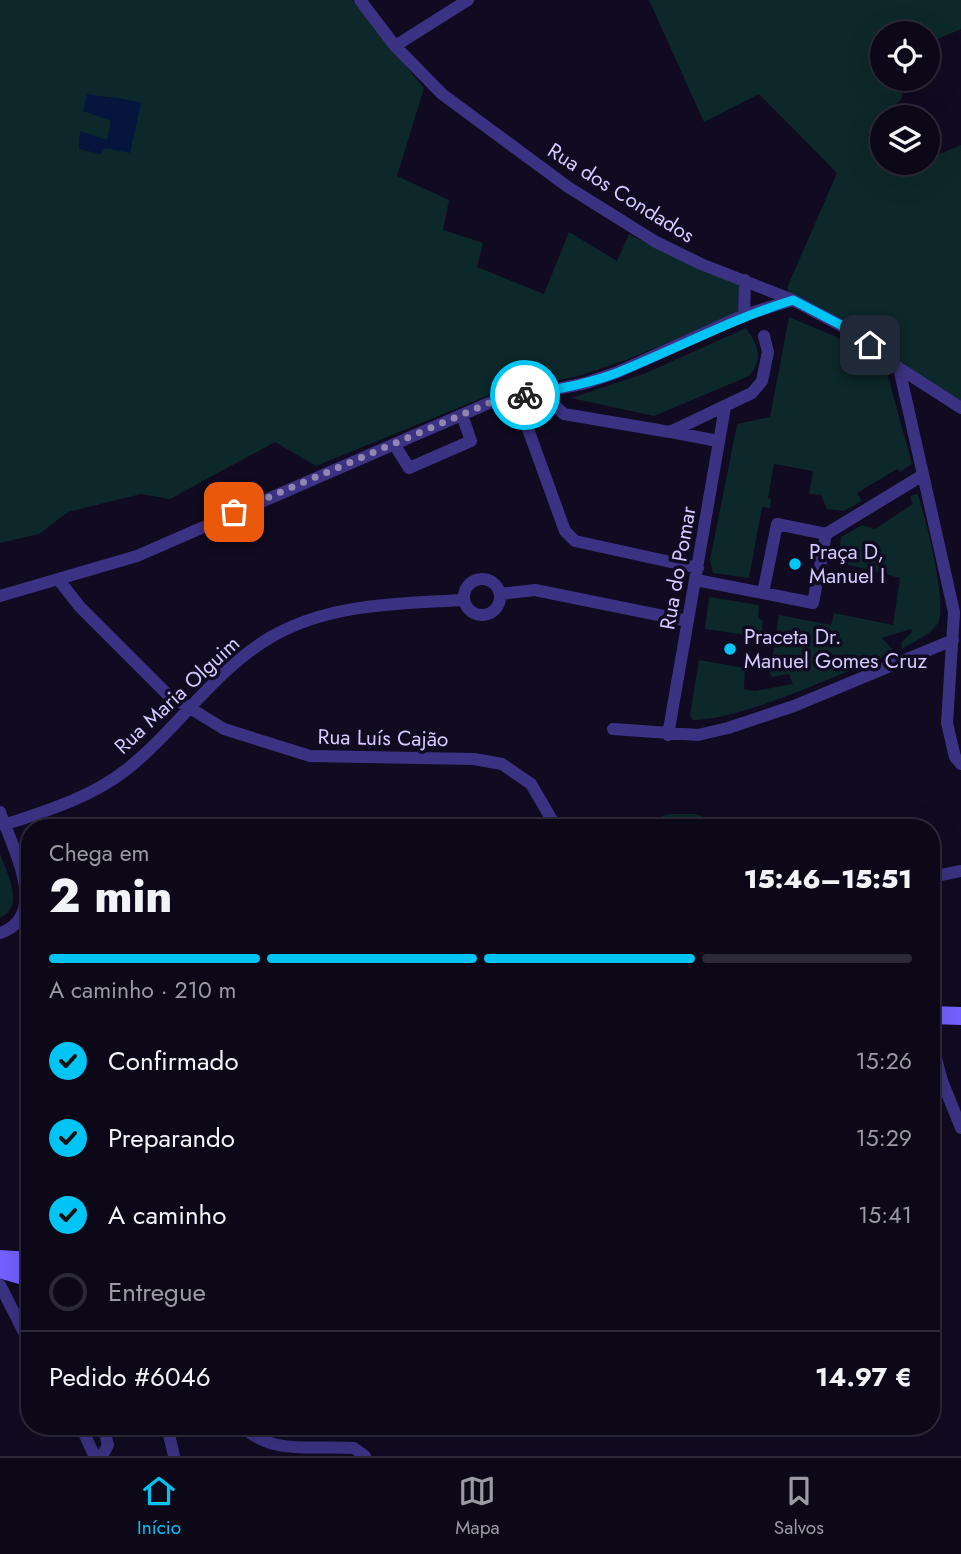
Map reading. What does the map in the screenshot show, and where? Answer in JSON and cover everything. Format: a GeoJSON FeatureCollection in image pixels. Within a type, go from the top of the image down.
{"type":"FeatureCollection","features":[{"type":"Feature","properties":{"kind":"street","name":"Rua dos Condados"},"geometry":{"type":"LineString","coordinates":[[360,0],[395,46],[442,94],[568,187],[656,242],[701,264],[793,300],[856,333],[899,368],[961,408]]}},
{"type":"Feature","properties":{"kind":"street"},"geometry":{"type":"LineString","coordinates":[[395,46],[468,0]]}},
{"type":"Feature","properties":{"kind":"street"},"geometry":{"type":"LineString","coordinates":[[744,280],[744,315]]}},
{"type":"Feature","properties":{"kind":"street"},"geometry":{"type":"LineString","coordinates":[[0,596],[137,556],[462,415],[516,396],[549,391],[618,372],[744,315],[793,300]]}},
{"type":"Feature","properties":{"kind":"street"},"geometry":{"type":"LineString","coordinates":[[670,432],[752,393],[762,381],[768,352],[765,337]]}},
{"type":"Feature","properties":{"kind":"street"},"geometry":{"type":"LineString","coordinates":[[899,368],[954,612],[947,723],[955,757],[961,764]]}},
{"type":"Feature","properties":{"kind":"street"},"geometry":{"type":"LineString","coordinates":[[549,391],[554,405],[564,414],[718,441]]}},
{"type":"Feature","properties":{"kind":"street"},"geometry":{"type":"LineString","coordinates":[[516,396],[565,531],[575,541],[763,593],[813,603],[826,534]]}},
{"type":"Feature","properties":{"kind":"street","name":"Rua do Pomar"},"geometry":{"type":"LineString","coordinates":[[668,736],[725,407]]}},
{"type":"Feature","properties":{"kind":"street"},"geometry":{"type":"LineString","coordinates":[[394,444],[409,468],[443,454],[471,441],[462,415]]}},
{"type":"Feature","properties":{"kind":"street"},"geometry":{"type":"LineString","coordinates":[[763,593],[777,524],[826,534],[923,475]]}},
{"type":"Feature","properties":{"kind":"street"},"geometry":{"type":"LineString","coordinates":[[478,578],[492,582],[500,594],[497,607],[485,615],[471,612],[463,600],[467,586],[478,578]]}},
{"type":"Feature","properties":{"kind":"street","name":"Rua Luís Cajão"},"geometry":{"type":"LineString","coordinates":[[58,579],[80,607],[167,694],[189,705],[224,729],[310,757],[474,759],[502,764],[531,784],[551,819]]}},
{"type":"Feature","properties":{"kind":"street"},"geometry":{"type":"LineString","coordinates":[[500,594],[535,590],[688,621]]}},
{"type":"Feature","properties":{"kind":"street","name":"Rua Maria Olguim"},"geometry":{"type":"LineString","coordinates":[[2,818],[91,792],[125,770],[238,659],[273,636],[317,617],[372,605],[463,600]]}},
{"type":"Feature","properties":{"kind":"street"},"geometry":{"type":"LineString","coordinates":[[613,729],[668,736],[698,735],[738,725],[953,640]]}},
{"type":"Feature","properties":{"kind":"street"},"geometry":{"type":"LineString","coordinates":[[2,818],[21,875]]}},
{"type":"Feature","properties":{"kind":"street"},"geometry":{"type":"LineString","coordinates":[[940,875],[961,871]]}},
{"type":"Feature","properties":{"kind":"street"},"geometry":{"type":"LineString","coordinates":[[0,933],[12,929],[21,918]]}},
{"type":"Feature","properties":{"kind":"street"},"geometry":{"type":"LineString","coordinates":[[940,1015],[961,1016]]}},
{"type":"Feature","properties":{"kind":"street"},"geometry":{"type":"LineString","coordinates":[[940,1073],[961,1128]]}},
{"type":"Feature","properties":{"kind":"street"},"geometry":{"type":"LineString","coordinates":[[0,1259],[21,1260]]}},
{"type":"Feature","properties":{"kind":"street"},"geometry":{"type":"LineString","coordinates":[[0,1269],[21,1275]]}},
{"type":"Feature","properties":{"kind":"street"},"geometry":{"type":"LineString","coordinates":[[0,1285],[21,1326]]}},
{"type":"Feature","properties":{"kind":"street"},"geometry":{"type":"LineString","coordinates":[[85,1435],[94,1455],[101,1456],[108,1444],[106,1435]]}},
{"type":"Feature","properties":{"kind":"street"},"geometry":{"type":"LineString","coordinates":[[169,1435],[174,1456]]}},
{"type":"Feature","properties":{"kind":"street"},"geometry":{"type":"LineString","coordinates":[[250,1435],[255,1440],[271,1445],[355,1448],[365,1456]]}},
{"type":"Feature","properties":{"kind":"green space"},"geometry":{"type":"Polygon","coordinates":[[[0,0],[352,0],[424,88],[397,176],[449,200],[443,230],[483,243],[477,267],[544,294],[569,232],[617,261],[629,234],[667,254],[739,283],[738,313],[626,360],[575,377],[497,392],[316,466],[275,442],[170,499],[141,494],[68,512],[39,534],[0,543],[0,0]]]}},
{"type":"Feature","properties":{"kind":"green space"},"geometry":{"type":"Polygon","coordinates":[[[649,0],[961,0],[961,29],[940,38],[940,21],[870,21],[870,91],[902,91],[902,98],[895,105],[870,105],[870,131],[867,134],[870,138],[870,175],[940,175],[940,154],[961,145],[961,408],[793,300],[787,288],[837,173],[759,94],[704,122],[649,0]]]}},
{"type":"Feature","properties":{"kind":"green space"},"geometry":{"type":"Polygon","coordinates":[[[789,317],[853,344],[886,369],[912,464],[900,472],[897,469],[857,493],[862,501],[844,511],[827,509],[821,495],[809,494],[813,471],[774,464],[768,498],[771,499],[770,508],[762,507],[749,578],[713,573],[710,560],[737,424],[770,417],[789,317]]]}},
{"type":"Feature","properties":{"kind":"green space"},"geometry":{"type":"Polygon","coordinates":[[[746,328],[758,352],[757,364],[749,376],[654,416],[571,398],[646,373],[746,328]]]}},
{"type":"Feature","properties":{"kind":"green space"},"geometry":{"type":"Polygon","coordinates":[[[917,493],[938,579],[940,613],[935,627],[902,649],[901,643],[912,632],[911,629],[882,638],[895,652],[794,693],[739,712],[693,720],[690,715],[699,660],[745,668],[744,689],[755,691],[793,684],[789,674],[772,677],[770,674],[779,615],[831,625],[834,613],[893,625],[900,578],[838,562],[841,537],[862,525],[875,529],[913,504],[910,497],[917,493]]]}},
{"type":"Feature","properties":{"kind":"green space"},"geometry":{"type":"Polygon","coordinates":[[[709,597],[759,605],[758,618],[763,621],[761,637],[705,629],[709,597]]]}},
{"type":"Feature","properties":{"kind":"green space"},"geometry":{"type":"Polygon","coordinates":[[[670,814],[695,814],[707,818],[656,819],[670,814]]]}},
{"type":"Feature","properties":{"kind":"green space"},"geometry":{"type":"Polygon","coordinates":[[[0,854],[10,880],[13,898],[8,913],[0,918],[0,854]]]}},
{"type":"Feature","properties":{"kind":"water"},"geometry":{"type":"Polygon","coordinates":[[[87,94],[141,103],[130,153],[106,148],[100,154],[79,149],[80,131],[107,140],[111,121],[83,111],[87,94]]]}},
{"type":"Feature","properties":{"kind":"way so far"},"geometry":{"type":"LineString","coordinates":[[234,512],[489,403],[525,395]]}},
{"type":"Feature","properties":{"kind":"place","name":"Praça D, Manuel I"},"geometry":{"type":"Point","coordinates":[795,564]}},
{"type":"Feature","properties":{"kind":"place","name":"Praceta Dr. Manuel Gomes Cruz"},"geometry":{"type":"Point","coordinates":[730,649]}},
{"type":"Feature","properties":{"kind":"route"},"geometry":{"type":"LineString","coordinates":[[525,395],[586,383],[618,372],[744,315],[793,300],[856,333],[870,345]]}}]}
